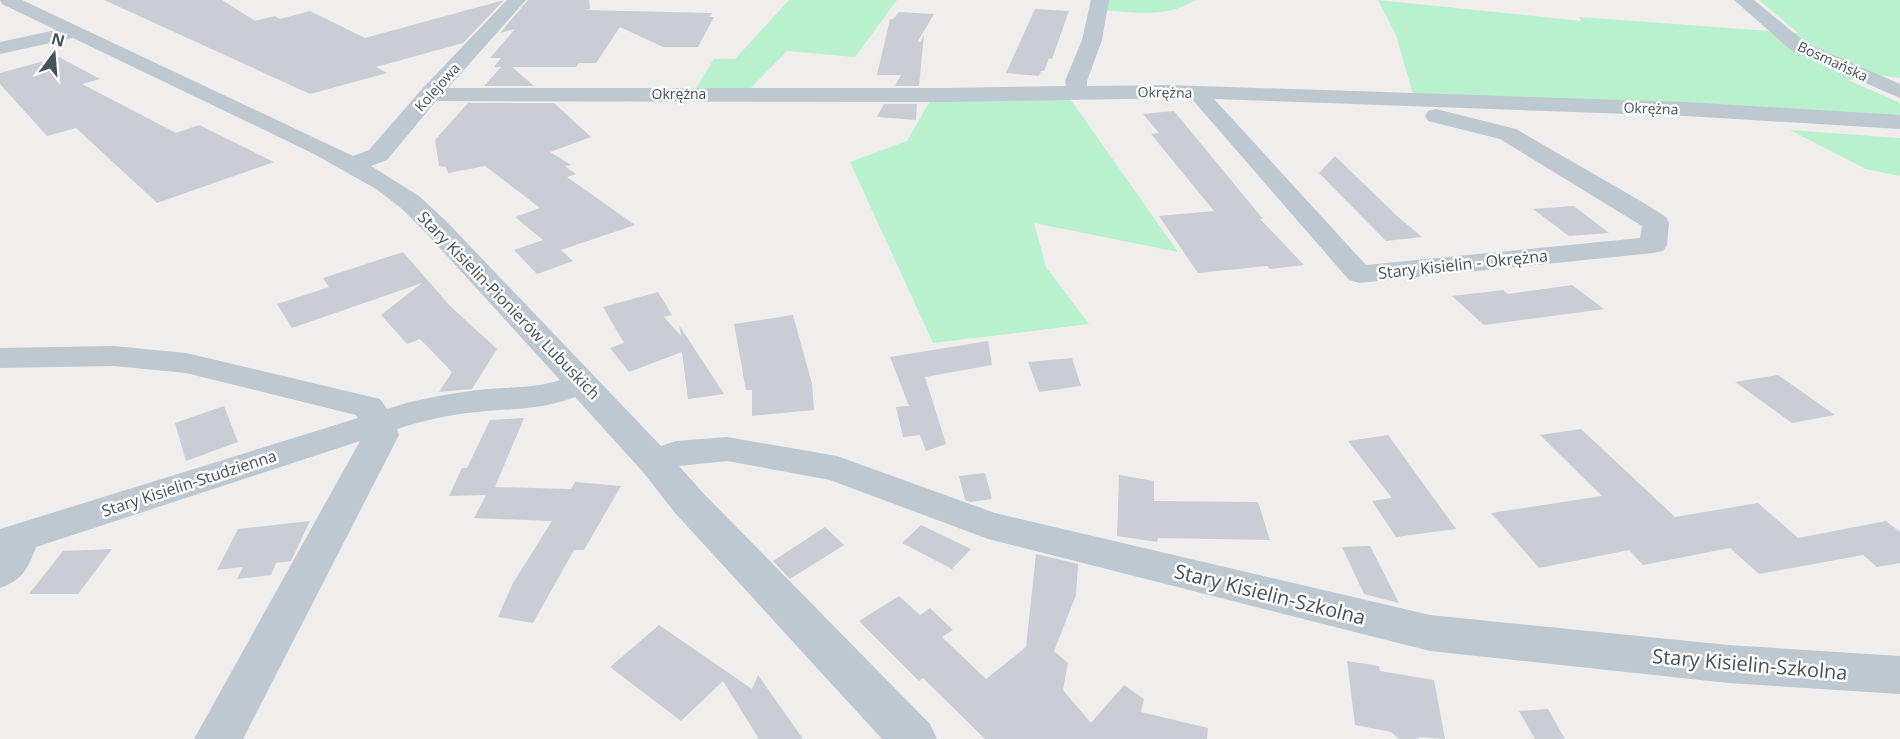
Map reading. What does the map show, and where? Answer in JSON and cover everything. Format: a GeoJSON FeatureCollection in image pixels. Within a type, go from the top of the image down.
{"type":"FeatureCollection","features":[{"type":"Feature","properties":{"kind":"street","name":"Stary Kisielin-Pionierów Lubuskich"},"geometry":{"type":"LineString","coordinates":[[8,0],[353,165],[401,195],[438,229],[583,383],[657,463],[690,504],[913,739]]}},
{"type":"Feature","properties":{"kind":"street","name":"Kolejowa"},"geometry":{"type":"LineString","coordinates":[[353,165],[378,155],[430,94],[517,0]]}},
{"type":"Feature","properties":{"kind":"street"},"geometry":{"type":"LineString","coordinates":[[1077,92],[1076,81],[1092,40],[1100,0]]}},
{"type":"Feature","properties":{"kind":"street","name":"Bosmańska"},"geometry":{"type":"LineString","coordinates":[[1743,0],[1799,47],[1895,88]]}},
{"type":"Feature","properties":{"kind":"street"},"geometry":{"type":"LineString","coordinates":[[0,48],[74,32]]}},
{"type":"Feature","properties":{"kind":"street","name":"Okrężna"},"geometry":{"type":"LineString","coordinates":[[430,94],[947,95],[1199,92],[1733,111],[1900,122]]}},
{"type":"Feature","properties":{"kind":"street","name":"Stary Kisielin - Okrężna"},"geometry":{"type":"LineString","coordinates":[[1199,92],[1202,99],[1359,274],[1653,245],[1656,223],[1508,134],[1452,118],[1400,110],[1390,107],[1383,100]]}},
{"type":"Feature","properties":{"kind":"street"},"geometry":{"type":"LineString","coordinates":[[0,358],[114,356],[186,363],[368,407],[378,422],[381,435],[218,739]]}},
{"type":"Feature","properties":{"kind":"street","name":"Stary Kisielin-Studzienna"},"geometry":{"type":"LineString","coordinates":[[10,541],[418,410],[476,402],[542,397],[583,383]]}},
{"type":"Feature","properties":{"kind":"street","name":"Stary Kisielin-Szkolna"},"geometry":{"type":"LineString","coordinates":[[657,463],[676,453],[728,449],[837,469],[988,525],[1430,633],[1728,664],[1900,675]]}},
{"type":"Feature","properties":{"kind":"street"},"geometry":{"type":"LineString","coordinates":[[0,572],[11,559],[10,541]]}},
{"type":"Feature","properties":{"kind":"green space"},"geometry":{"type":"Polygon","coordinates":[[[789,0],[897,0],[855,57],[787,51],[743,96],[691,96],[714,59],[735,59],[789,0]]]}},
{"type":"Feature","properties":{"kind":"green space"},"geometry":{"type":"Polygon","coordinates":[[[1103,0],[1195,0],[1173,10],[1135,13],[1098,10],[1103,0]]]}},
{"type":"Feature","properties":{"kind":"green space"},"geometry":{"type":"Polygon","coordinates":[[[1378,0],[1581,21],[1579,17],[1798,33],[1759,0],[1900,0],[1900,78],[1885,76],[1848,80],[1900,103],[1900,118],[1413,94],[1396,35],[1378,0]]]}},
{"type":"Feature","properties":{"kind":"green space"},"geometry":{"type":"Polygon","coordinates":[[[1068,96],[1178,252],[1034,223],[1046,267],[1089,324],[933,343],[850,162],[907,141],[931,99],[1068,96]]]}},
{"type":"Feature","properties":{"kind":"green space"},"geometry":{"type":"Polygon","coordinates":[[[1790,130],[1900,138],[1900,176],[1866,169],[1790,130]]]}},
{"type":"Feature","properties":{"kind":"building"},"geometry":{"type":"Polygon","coordinates":[[[104,0],[222,0],[255,21],[275,16],[280,19],[310,11],[365,38],[504,0],[463,43],[376,67],[387,73],[310,94],[104,0]]]}},
{"type":"Feature","properties":{"kind":"building"},"geometry":{"type":"Polygon","coordinates":[[[528,0],[589,0],[590,9],[584,10],[712,13],[710,17],[714,17],[698,47],[663,47],[620,27],[596,63],[579,63],[576,67],[512,67],[534,86],[484,86],[501,67],[494,67],[501,58],[490,58],[515,29],[500,33],[528,0]]]}},
{"type":"Feature","properties":{"kind":"building"},"geometry":{"type":"Polygon","coordinates":[[[1035,9],[1069,11],[1052,59],[1049,58],[1044,71],[1041,71],[1039,76],[1006,73],[1035,9]]]}},
{"type":"Feature","properties":{"kind":"building"},"geometry":{"type":"Polygon","coordinates":[[[899,12],[934,14],[918,41],[920,42],[924,35],[919,86],[895,86],[901,75],[877,75],[890,19],[893,19],[899,12]]]}},
{"type":"Feature","properties":{"kind":"building"},"geometry":{"type":"Polygon","coordinates":[[[59,57],[100,79],[82,84],[176,133],[199,125],[274,162],[157,203],[76,128],[47,136],[0,84],[0,73],[59,57]]]}},
{"type":"Feature","properties":{"kind":"building"},"geometry":{"type":"Polygon","coordinates":[[[468,103],[554,103],[591,137],[550,152],[571,165],[565,166],[576,174],[567,177],[635,225],[561,250],[573,261],[537,274],[514,250],[543,240],[515,217],[540,208],[485,166],[448,173],[446,167],[439,166],[435,140],[468,103]]]}},
{"type":"Feature","properties":{"kind":"building"},"geometry":{"type":"Polygon","coordinates":[[[884,104],[917,104],[916,120],[877,117],[884,104]]]}},
{"type":"Feature","properties":{"kind":"building"},"geometry":{"type":"Polygon","coordinates":[[[1174,111],[1263,219],[1260,219],[1304,265],[1198,273],[1159,216],[1214,211],[1151,134],[1159,133],[1143,114],[1174,111]]]}},
{"type":"Feature","properties":{"kind":"building"},"geometry":{"type":"Polygon","coordinates":[[[1335,156],[1422,237],[1386,241],[1319,173],[1335,156]]]}},
{"type":"Feature","properties":{"kind":"building"},"geometry":{"type":"Polygon","coordinates":[[[1574,206],[1609,233],[1569,236],[1533,209],[1574,206]]]}},
{"type":"Feature","properties":{"kind":"building"},"geometry":{"type":"Polygon","coordinates":[[[403,252],[450,306],[497,349],[472,389],[439,392],[452,372],[420,339],[407,344],[381,315],[422,283],[292,328],[277,304],[329,287],[323,278],[403,252]]]}},
{"type":"Feature","properties":{"kind":"building"},"geometry":{"type":"Polygon","coordinates":[[[1572,285],[1604,309],[1484,325],[1452,296],[1503,290],[1508,294],[1572,285]]]}},
{"type":"Feature","properties":{"kind":"building"},"geometry":{"type":"Polygon","coordinates":[[[658,292],[672,315],[664,317],[681,336],[679,325],[724,394],[688,399],[682,352],[629,372],[610,348],[624,343],[603,307],[658,292]]]}},
{"type":"Feature","properties":{"kind":"building"},"geometry":{"type":"Polygon","coordinates":[[[793,315],[812,384],[814,410],[752,416],[752,390],[746,390],[734,324],[793,315]]]}},
{"type":"Feature","properties":{"kind":"building"},"geometry":{"type":"Polygon","coordinates":[[[988,341],[992,365],[925,377],[946,444],[926,451],[920,435],[903,437],[896,407],[909,406],[890,357],[988,341]]]}},
{"type":"Feature","properties":{"kind":"building"},"geometry":{"type":"Polygon","coordinates":[[[1072,358],[1081,386],[1039,392],[1028,362],[1072,358]]]}},
{"type":"Feature","properties":{"kind":"building"},"geometry":{"type":"Polygon","coordinates":[[[1778,375],[1835,415],[1792,423],[1735,382],[1778,375]]]}},
{"type":"Feature","properties":{"kind":"building"},"geometry":{"type":"Polygon","coordinates":[[[224,406],[238,442],[186,461],[175,423],[224,406]]]}},
{"type":"Feature","properties":{"kind":"building"},"geometry":{"type":"Polygon","coordinates":[[[524,418],[495,487],[571,489],[575,482],[621,486],[584,550],[574,550],[533,623],[498,617],[513,583],[552,521],[474,518],[486,495],[449,496],[462,468],[467,468],[490,420],[524,418]]]}},
{"type":"Feature","properties":{"kind":"building"},"geometry":{"type":"Polygon","coordinates":[[[1581,429],[1675,517],[1758,503],[1798,538],[1886,521],[1900,532],[1900,563],[1877,567],[1863,555],[1759,574],[1730,548],[1643,565],[1629,550],[1539,568],[1491,513],[1602,496],[1540,435],[1581,429]]]}},
{"type":"Feature","properties":{"kind":"building"},"geometry":{"type":"Polygon","coordinates":[[[1388,435],[1456,529],[1396,537],[1372,501],[1392,498],[1348,441],[1388,435]]]}},
{"type":"Feature","properties":{"kind":"building"},"geometry":{"type":"Polygon","coordinates":[[[985,473],[992,499],[970,502],[965,500],[959,476],[985,473]]]}},
{"type":"Feature","properties":{"kind":"building"},"geometry":{"type":"Polygon","coordinates":[[[1119,475],[1154,481],[1154,501],[1258,502],[1270,540],[1158,538],[1157,542],[1117,536],[1119,475]]]}},
{"type":"Feature","properties":{"kind":"building"},"geometry":{"type":"Polygon","coordinates":[[[310,521],[291,561],[276,563],[271,575],[237,579],[243,567],[217,570],[238,529],[310,521]]]}},
{"type":"Feature","properties":{"kind":"building"},"geometry":{"type":"Polygon","coordinates":[[[921,525],[971,549],[952,569],[902,543],[921,525]]]}},
{"type":"Feature","properties":{"kind":"building"},"geometry":{"type":"Polygon","coordinates":[[[825,527],[844,545],[790,579],[773,561],[825,527]]]}},
{"type":"Feature","properties":{"kind":"building"},"geometry":{"type":"Polygon","coordinates":[[[1370,546],[1399,603],[1364,594],[1342,547],[1370,546]]]}},
{"type":"Feature","properties":{"kind":"building"},"geometry":{"type":"Polygon","coordinates":[[[112,549],[78,594],[29,594],[63,551],[112,549]]]}},
{"type":"Feature","properties":{"kind":"building"},"geometry":{"type":"Polygon","coordinates":[[[1036,554],[1078,564],[1076,595],[1054,651],[1068,663],[1063,690],[1091,723],[1124,685],[1144,699],[1141,712],[1208,728],[1207,739],[985,739],[923,678],[919,681],[859,621],[899,596],[920,615],[930,608],[953,630],[942,637],[986,679],[1026,647],[1036,554]]]}},
{"type":"Feature","properties":{"kind":"building"},"geometry":{"type":"Polygon","coordinates":[[[659,625],[752,689],[758,675],[803,739],[759,739],[723,681],[681,721],[610,667],[659,625]]]}},
{"type":"Feature","properties":{"kind":"building"},"geometry":{"type":"Polygon","coordinates":[[[1347,661],[1379,666],[1380,671],[1434,680],[1445,739],[1420,737],[1399,739],[1391,732],[1355,725],[1347,661]]]}},
{"type":"Feature","properties":{"kind":"building"},"geometry":{"type":"Polygon","coordinates":[[[1548,709],[1565,739],[1535,739],[1519,711],[1548,709]]]}}]}
